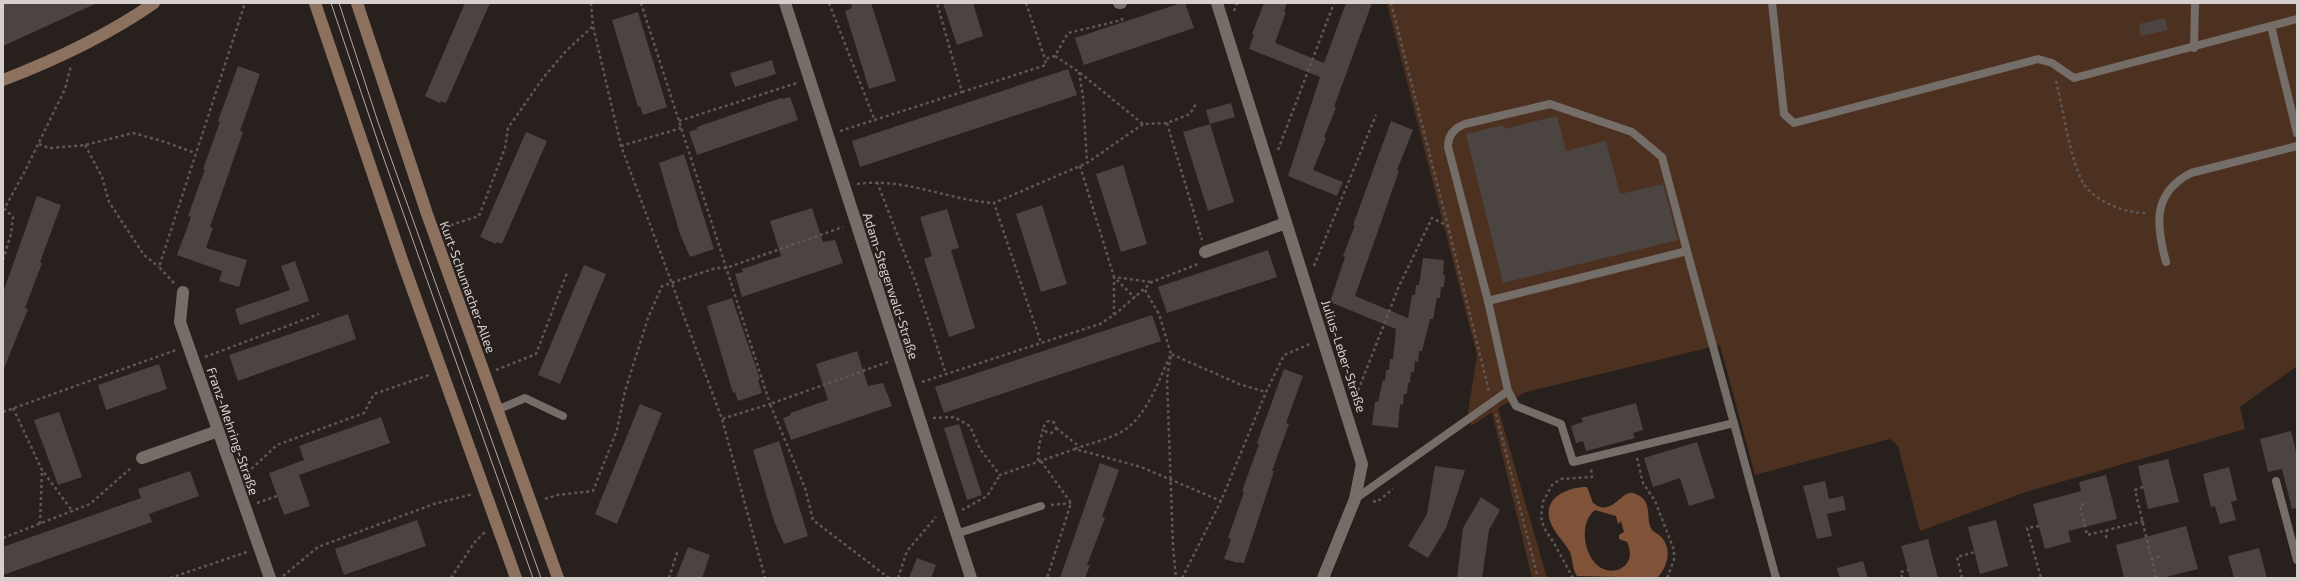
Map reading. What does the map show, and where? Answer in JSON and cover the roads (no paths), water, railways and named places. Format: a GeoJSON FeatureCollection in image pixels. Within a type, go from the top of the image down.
{"type":"FeatureCollection","features":[{"type":"Feature","properties":{"kind":"street"},"geometry":{"type":"LineString","coordinates":[[3,80],[75,48],[129,20],[154,3]]}},
{"type":"Feature","properties":{"kind":"street"},"geometry":{"type":"LineString","coordinates":[[315,3],[402,260],[516,578]]}},
{"type":"Feature","properties":{"kind":"street","name":"Kurt-Schumacher-Allee"},"geometry":{"type":"LineString","coordinates":[[357,3],[433,231],[558,578]]}},
{"type":"Feature","properties":{"kind":"street","name":"Adam-Stegerwald-Straße"},"geometry":{"type":"LineString","coordinates":[[785,3],[971,578]]}},
{"type":"Feature","properties":{"kind":"street","name":"Julius-Leber-Straße"},"geometry":{"type":"LineString","coordinates":[[1217,3],[1286,223],[1324,338],[1362,464],[1355,499],[1323,578]]}},
{"type":"Feature","properties":{"kind":"street"},"geometry":{"type":"LineString","coordinates":[[1205,252],[1286,223]]}},
{"type":"Feature","properties":{"kind":"street","name":"Franz-Mehring-Straße"},"geometry":{"type":"LineString","coordinates":[[183,292],[180,322],[270,578]]}},
{"type":"Feature","properties":{"kind":"street"},"geometry":{"type":"LineString","coordinates":[[142,458],[218,431]]}},
{"type":"Feature","properties":{"kind":"lane"},"geometry":{"type":"LineString","coordinates":[[1772,3],[1784,114],[1794,123],[2038,59],[2052,63],[2074,78],[2194,48],[2297,19]]}},
{"type":"Feature","properties":{"kind":"lane"},"geometry":{"type":"LineString","coordinates":[[2194,48],[2195,3]]}},
{"type":"Feature","properties":{"kind":"lane"},"geometry":{"type":"LineString","coordinates":[[2272,26],[2297,133]]}},
{"type":"Feature","properties":{"kind":"lane"},"geometry":{"type":"LineString","coordinates":[[1734,423],[1573,462],[1561,424],[1516,406],[1508,391],[1488,301],[1448,147],[1448,140],[1456,127],[1550,104],[1632,132],[1662,157],[1776,578]]}},
{"type":"Feature","properties":{"kind":"lane"},"geometry":{"type":"LineString","coordinates":[[2166,262],[2160,241],[2160,212],[2168,191],[2177,180],[2191,173],[2297,146]]}},
{"type":"Feature","properties":{"kind":"lane"},"geometry":{"type":"LineString","coordinates":[[1488,301],[1687,251]]}},
{"type":"Feature","properties":{"kind":"lane"},"geometry":{"type":"LineString","coordinates":[[1355,499],[1508,391]]}},
{"type":"Feature","properties":{"kind":"lane"},"geometry":{"type":"LineString","coordinates":[[497,410],[525,398],[563,416]]}},
{"type":"Feature","properties":{"kind":"lane"},"geometry":{"type":"LineString","coordinates":[[2276,481],[2297,560]]}},
{"type":"Feature","properties":{"kind":"lane"},"geometry":{"type":"LineString","coordinates":[[956,534],[1041,506]]}},
{"type":"Feature","properties":{"kind":"tram line"},"geometry":{"type":"LineString","coordinates":[[331,3],[379,145],[533,578]]}},
{"type":"Feature","properties":{"kind":"tram line"},"geometry":{"type":"LineString","coordinates":[[339,3],[378,122],[541,578]]}}]}
